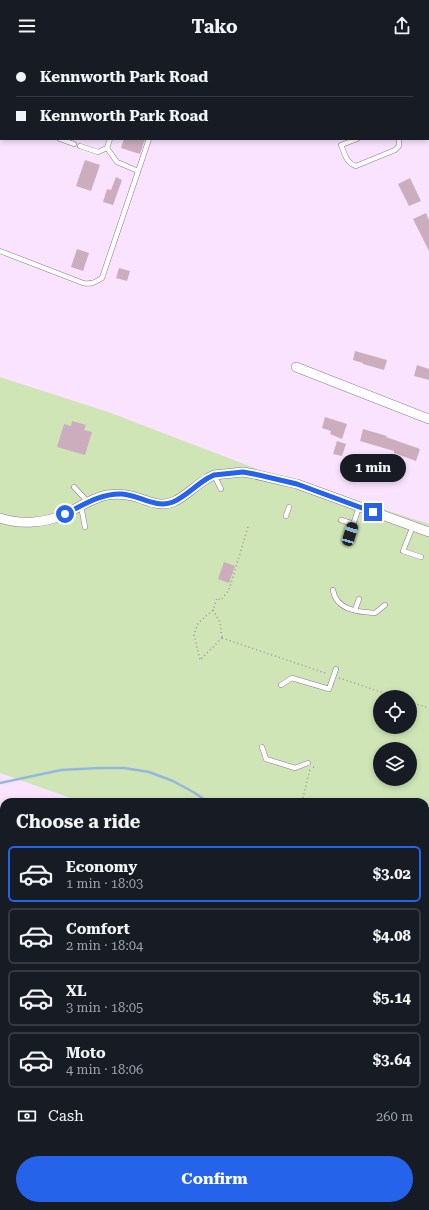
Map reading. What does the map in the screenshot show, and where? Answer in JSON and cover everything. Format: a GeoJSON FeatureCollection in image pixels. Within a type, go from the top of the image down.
{"type":"FeatureCollection","features":[{"type":"Feature","properties":{"kind":"street"},"geometry":{"type":"LineString","coordinates":[[296,367],[429,419]]}},
{"type":"Feature","properties":{"kind":"street"},"geometry":{"type":"LineString","coordinates":[[0,518],[16,521],[42,521],[65,514],[108,495],[124,494],[163,504],[173,502],[200,482],[214,475],[243,472],[297,484],[429,532]]}},
{"type":"Feature","properties":{"kind":"lane"},"geometry":{"type":"LineString","coordinates":[[63,140],[98,152],[107,148],[110,140]]}},
{"type":"Feature","properties":{"kind":"lane"},"geometry":{"type":"LineString","coordinates":[[0,251],[83,283],[90,284],[102,278],[149,140]]}},
{"type":"Feature","properties":{"kind":"lane"},"geometry":{"type":"LineString","coordinates":[[354,140],[341,145],[347,160],[356,166],[395,150],[399,146],[399,140]]}},
{"type":"Feature","properties":{"kind":"lane"},"geometry":{"type":"LineString","coordinates":[[107,148],[117,162],[138,171]]}},
{"type":"Feature","properties":{"kind":"lane"},"geometry":{"type":"LineString","coordinates":[[214,475],[222,489]]}},
{"type":"Feature","properties":{"kind":"lane"},"geometry":{"type":"LineString","coordinates":[[74,487],[85,504],[85,528]]}},
{"type":"Feature","properties":{"kind":"lane"},"geometry":{"type":"LineString","coordinates":[[286,516],[289,507]]}},
{"type":"Feature","properties":{"kind":"lane"},"geometry":{"type":"LineString","coordinates":[[350,534],[359,507]]}},
{"type":"Feature","properties":{"kind":"lane"},"geometry":{"type":"LineString","coordinates":[[341,520],[354,524]]}},
{"type":"Feature","properties":{"kind":"lane"},"geometry":{"type":"LineString","coordinates":[[413,526],[402,551],[421,557]]}},
{"type":"Feature","properties":{"kind":"lane"},"geometry":{"type":"LineString","coordinates":[[333,590],[334,598],[345,608],[375,613],[385,605]]}},
{"type":"Feature","properties":{"kind":"lane"},"geometry":{"type":"LineString","coordinates":[[355,610],[359,599]]}},
{"type":"Feature","properties":{"kind":"lane"},"geometry":{"type":"LineString","coordinates":[[281,684],[292,678],[329,689],[336,669]]}},
{"type":"Feature","properties":{"kind":"lane"},"geometry":{"type":"LineString","coordinates":[[262,747],[266,759],[295,768],[308,763]]}},
{"type":"Feature","properties":{"kind":"path"},"geometry":{"type":"LineString","coordinates":[[222,638],[200,660],[194,635],[198,623],[213,610],[217,598],[221,600],[229,590],[248,527]]}},
{"type":"Feature","properties":{"kind":"path"},"geometry":{"type":"LineString","coordinates":[[213,610],[220,622],[222,638]]}},
{"type":"Feature","properties":{"kind":"path"},"geometry":{"type":"LineString","coordinates":[[222,638],[375,690]]}},
{"type":"Feature","properties":{"kind":"path"},"geometry":{"type":"LineString","coordinates":[[417,704],[429,708]]}},
{"type":"Feature","properties":{"kind":"path"},"geometry":{"type":"LineString","coordinates":[[303,798],[310,766],[317,768]]}},
{"type":"Feature","properties":{"kind":"green space"},"geometry":{"type":"Polygon","coordinates":[[[0,377],[108,412],[260,470],[429,524],[429,798],[71,798],[0,773],[0,377]]]}},
{"type":"Feature","properties":{"kind":"building"},"geometry":{"type":"Polygon","coordinates":[[[124,140],[145,140],[140,154],[121,148],[124,140]]]}},
{"type":"Feature","properties":{"kind":"building"},"geometry":{"type":"Polygon","coordinates":[[[85,160],[100,165],[91,191],[76,186],[85,160]]]}},
{"type":"Feature","properties":{"kind":"building"},"geometry":{"type":"Polygon","coordinates":[[[116,177],[122,180],[113,205],[103,202],[107,189],[111,190],[116,177]]]}},
{"type":"Feature","properties":{"kind":"building"},"geometry":{"type":"Polygon","coordinates":[[[410,178],[421,201],[409,206],[398,184],[410,178]]]}},
{"type":"Feature","properties":{"kind":"building"},"geometry":{"type":"Polygon","coordinates":[[[426,213],[429,220],[429,251],[413,219],[426,213]]]}},
{"type":"Feature","properties":{"kind":"building"},"geometry":{"type":"Polygon","coordinates":[[[77,249],[89,253],[83,271],[71,267],[77,249]]]}},
{"type":"Feature","properties":{"kind":"building"},"geometry":{"type":"Polygon","coordinates":[[[119,268],[130,271],[127,281],[116,278],[119,268]]]}},
{"type":"Feature","properties":{"kind":"building"},"geometry":{"type":"Polygon","coordinates":[[[355,351],[387,360],[384,370],[353,360],[355,351]]]}},
{"type":"Feature","properties":{"kind":"building"},"geometry":{"type":"Polygon","coordinates":[[[417,365],[429,369],[429,380],[414,376],[417,365]]]}},
{"type":"Feature","properties":{"kind":"building"},"geometry":{"type":"Polygon","coordinates":[[[325,417],[347,424],[342,439],[330,434],[331,431],[322,428],[325,417]]]}},
{"type":"Feature","properties":{"kind":"building"},"geometry":{"type":"Polygon","coordinates":[[[72,421],[86,425],[84,430],[92,432],[85,455],[57,447],[64,424],[71,426],[72,421]]]}},
{"type":"Feature","properties":{"kind":"building"},"geometry":{"type":"Polygon","coordinates":[[[363,429],[387,436],[386,437],[420,449],[416,461],[394,453],[394,451],[360,441],[363,429]]]}},
{"type":"Feature","properties":{"kind":"building"},"geometry":{"type":"Polygon","coordinates":[[[337,441],[346,444],[342,456],[333,454],[337,441]]]}},
{"type":"Feature","properties":{"kind":"building"},"geometry":{"type":"Polygon","coordinates":[[[224,562],[235,566],[229,583],[218,579],[224,562]]]}},
{"type":"Feature","properties":{"kind":"waterway"},"geometry":{"type":"LineString","coordinates":[[0,783],[61,770],[124,768],[149,772],[173,781],[202,798]]}},
{"type":"Feature","properties":{"kind":"route"},"geometry":{"type":"LineString","coordinates":[[65,514],[92,500],[115,494],[124,494],[163,504],[173,502],[200,482],[214,475],[243,472],[297,484],[373,512]]}}]}
